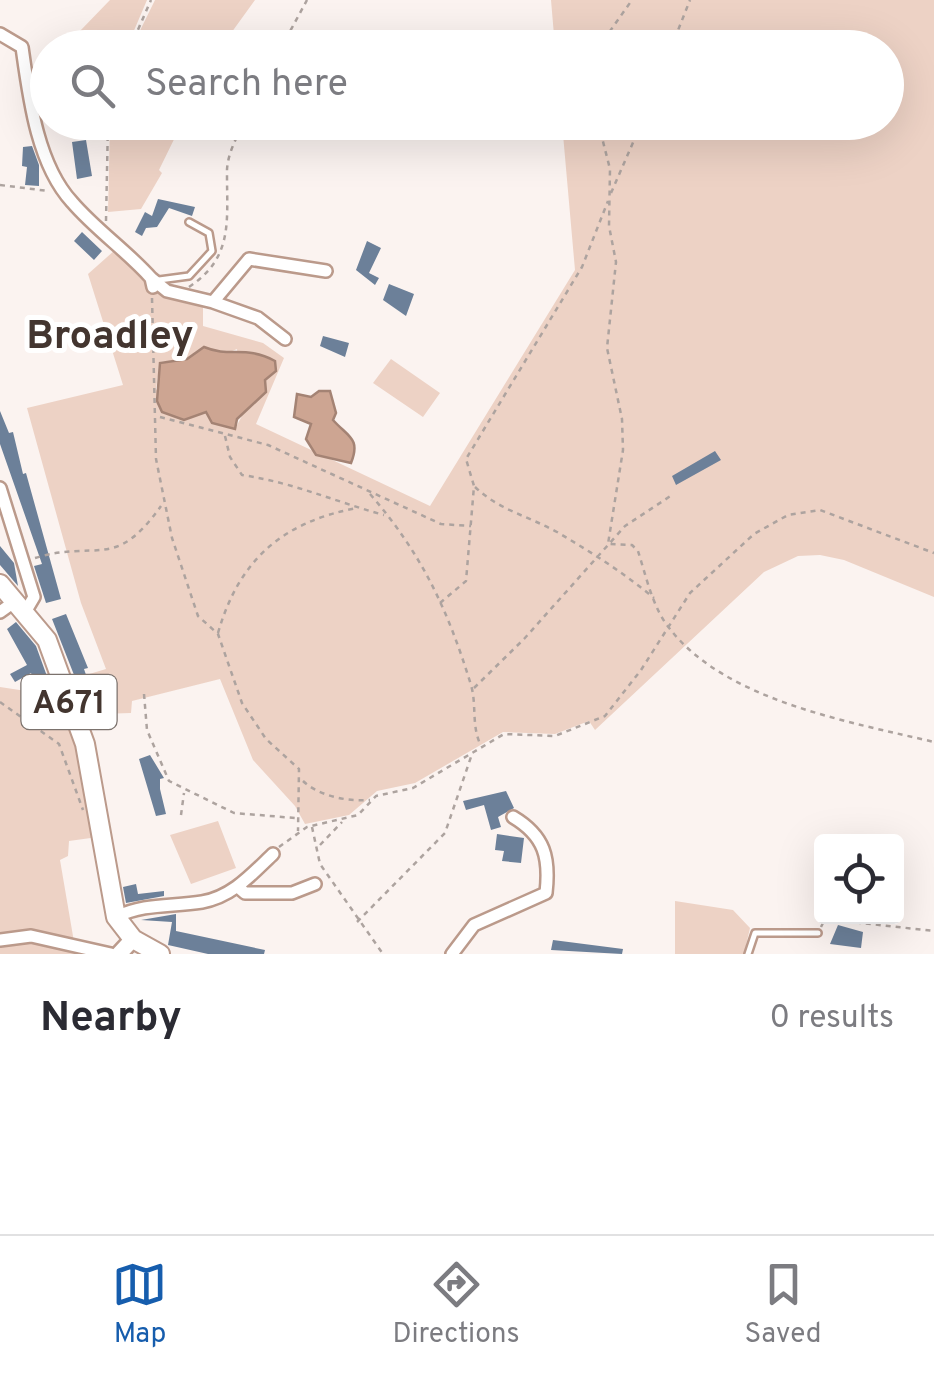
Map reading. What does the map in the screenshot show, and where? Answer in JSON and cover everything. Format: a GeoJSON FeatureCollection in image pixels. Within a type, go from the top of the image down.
{"type":"FeatureCollection","features":[{"type":"Feature","properties":{"kind":"main road","name":"A671"},"geometry":{"type":"LineString","coordinates":[[0,584],[13,609],[46,640],[85,744],[116,917],[133,940],[160,954]]}},
{"type":"Feature","properties":{"kind":"main road"},"geometry":{"type":"LineString","coordinates":[[115,954],[133,940]]}},
{"type":"Feature","properties":{"kind":"street"},"geometry":{"type":"LineString","coordinates":[[0,34],[22,48],[30,90]]}},
{"type":"Feature","properties":{"kind":"street"},"geometry":{"type":"LineString","coordinates":[[43,140],[64,192],[153,282],[258,318],[284,340]]}},
{"type":"Feature","properties":{"kind":"street"},"geometry":{"type":"LineString","coordinates":[[212,302],[250,258],[326,271]]}},
{"type":"Feature","properties":{"kind":"street"},"geometry":{"type":"LineString","coordinates":[[0,488],[34,597],[13,609]]}},
{"type":"Feature","properties":{"kind":"street"},"geometry":{"type":"LineString","coordinates":[[452,954],[474,925],[546,893],[549,866],[541,839],[513,818]]}},
{"type":"Feature","properties":{"kind":"street"},"geometry":{"type":"LineString","coordinates":[[116,917],[138,906],[205,902],[238,887],[273,854]]}},
{"type":"Feature","properties":{"kind":"street"},"geometry":{"type":"LineString","coordinates":[[238,887],[245,893],[292,893],[315,884]]}},
{"type":"Feature","properties":{"kind":"street"},"geometry":{"type":"LineString","coordinates":[[0,940],[30,936],[115,954]]}},
{"type":"Feature","properties":{"kind":"lane"},"geometry":{"type":"LineString","coordinates":[[153,282],[189,276],[212,251],[209,233],[189,222]]}},
{"type":"Feature","properties":{"kind":"lane"},"geometry":{"type":"LineString","coordinates":[[748,954],[756,933],[818,932]]}},
{"type":"Feature","properties":{"kind":"path"},"geometry":{"type":"LineString","coordinates":[[138,30],[151,0]]}},
{"type":"Feature","properties":{"kind":"path"},"geometry":{"type":"LineString","coordinates":[[291,30],[307,0]]}},
{"type":"Feature","properties":{"kind":"path"},"geometry":{"type":"LineString","coordinates":[[611,30],[632,0]]}},
{"type":"Feature","properties":{"kind":"path"},"geometry":{"type":"LineString","coordinates":[[678,30],[690,0]]}},
{"type":"Feature","properties":{"kind":"path"},"geometry":{"type":"LineString","coordinates":[[106,237],[107,140]]}},
{"type":"Feature","properties":{"kind":"path"},"geometry":{"type":"LineString","coordinates":[[180,294],[203,278],[221,255],[229,213],[228,160],[236,140]]}},
{"type":"Feature","properties":{"kind":"path"},"geometry":{"type":"LineString","coordinates":[[603,140],[610,168],[609,226],[616,262],[606,348],[622,419],[624,471],[608,544]]}},
{"type":"Feature","properties":{"kind":"path"},"geometry":{"type":"LineString","coordinates":[[440,603],[466,582],[474,486],[466,460],[582,267],[634,140]]}},
{"type":"Feature","properties":{"kind":"path"},"geometry":{"type":"LineString","coordinates":[[0,185],[64,192]]}},
{"type":"Feature","properties":{"kind":"path"},"geometry":{"type":"LineString","coordinates":[[153,282],[152,389],[158,416],[156,459],[162,503],[198,616],[218,634],[242,702],[266,739],[298,769],[310,788],[352,802],[371,800],[413,788],[504,734],[556,736],[604,716],[690,593],[754,534],[788,515],[820,510],[934,553]]}},
{"type":"Feature","properties":{"kind":"path"},"geometry":{"type":"LineString","coordinates":[[158,416],[268,446],[334,472],[441,524],[472,526]]}},
{"type":"Feature","properties":{"kind":"path"},"geometry":{"type":"LineString","coordinates":[[225,434],[230,458],[242,476],[294,483],[387,516]]}},
{"type":"Feature","properties":{"kind":"path"},"geometry":{"type":"LineString","coordinates":[[474,486],[504,509],[532,519],[596,557],[655,599]]}},
{"type":"Feature","properties":{"kind":"path"},"geometry":{"type":"LineString","coordinates":[[370,494],[430,574],[473,689],[473,724],[482,746]]}},
{"type":"Feature","properties":{"kind":"path"},"geometry":{"type":"LineString","coordinates":[[473,689],[524,640],[608,544],[642,511],[672,495]]}},
{"type":"Feature","properties":{"kind":"path"},"geometry":{"type":"LineString","coordinates":[[24,562],[68,548],[102,553],[121,547],[138,537],[162,503]]}},
{"type":"Feature","properties":{"kind":"path"},"geometry":{"type":"LineString","coordinates":[[218,634],[236,582],[251,561],[319,515],[357,508]]}},
{"type":"Feature","properties":{"kind":"path"},"geometry":{"type":"LineString","coordinates":[[608,544],[632,546],[638,551],[668,628],[693,652],[751,690],[934,742]]}},
{"type":"Feature","properties":{"kind":"path"},"geometry":{"type":"LineString","coordinates":[[144,694],[147,730],[169,781],[185,792],[234,812],[297,819]]}},
{"type":"Feature","properties":{"kind":"path"},"geometry":{"type":"LineString","coordinates":[[0,702],[59,744],[85,814]]}},
{"type":"Feature","properties":{"kind":"path"},"geometry":{"type":"LineString","coordinates":[[140,730],[147,730]]}},
{"type":"Feature","properties":{"kind":"path"},"geometry":{"type":"LineString","coordinates":[[357,922],[445,833],[472,756]]}},
{"type":"Feature","properties":{"kind":"path"},"geometry":{"type":"LineString","coordinates":[[298,832],[302,780]]}},
{"type":"Feature","properties":{"kind":"path"},"geometry":{"type":"LineString","coordinates":[[181,815],[185,792]]}},
{"type":"Feature","properties":{"kind":"path"},"geometry":{"type":"LineString","coordinates":[[273,854],[298,832],[358,815],[371,800]]}},
{"type":"Feature","properties":{"kind":"path"},"geometry":{"type":"LineString","coordinates":[[320,846],[343,821]]}},
{"type":"Feature","properties":{"kind":"path"},"geometry":{"type":"LineString","coordinates":[[312,826],[320,846],[320,864],[357,922],[384,954]]}},
{"type":"Feature","properties":{"kind":"path"},"geometry":{"type":"LineString","coordinates":[[818,932],[825,919],[934,931]]}},
{"type":"Feature","properties":{"kind":"shaded area"},"geometry":{"type":"Polygon","coordinates":[[[110,0],[147,0],[134,30],[81,30],[110,0]]]}},
{"type":"Feature","properties":{"kind":"shaded area"},"geometry":{"type":"Polygon","coordinates":[[[155,0],[255,0],[233,30],[140,30],[155,0]]]}},
{"type":"Feature","properties":{"kind":"shaded area"},"geometry":{"type":"Polygon","coordinates":[[[551,0],[934,0],[934,597],[844,560],[798,556],[764,572],[595,730],[589,721],[555,734],[503,732],[415,783],[377,791],[349,815],[305,824],[295,806],[253,760],[220,679],[132,701],[131,713],[100,714],[86,675],[106,669],[81,603],[27,408],[123,385],[88,274],[115,250],[158,290],[203,304],[203,326],[263,343],[284,358],[256,424],[430,506],[575,270],[564,140],[904,140],[904,30],[554,30],[551,0]],[[204,347],[188,359],[160,362],[156,389],[174,413],[207,412],[235,429],[244,412],[237,349],[225,354],[204,347]]]}},
{"type":"Feature","properties":{"kind":"shaded area"},"geometry":{"type":"Polygon","coordinates":[[[110,140],[174,140],[159,170],[162,173],[141,209],[108,212],[110,140]]]}},
{"type":"Feature","properties":{"kind":"shaded area"},"geometry":{"type":"Polygon","coordinates":[[[204,347],[275,361],[276,371],[265,380],[266,392],[237,419],[235,429],[212,423],[206,412],[184,420],[162,412],[157,401],[160,363],[187,359],[204,347]]]}},
{"type":"Feature","properties":{"kind":"shaded area"},"geometry":{"type":"Polygon","coordinates":[[[391,359],[440,393],[423,417],[373,383],[391,359]]]}},
{"type":"Feature","properties":{"kind":"shaded area"},"geometry":{"type":"Polygon","coordinates":[[[319,391],[330,391],[336,413],[333,420],[354,443],[351,463],[316,455],[306,439],[311,424],[294,417],[297,394],[311,397],[319,391]]]}},
{"type":"Feature","properties":{"kind":"shaded area"},"geometry":{"type":"Polygon","coordinates":[[[0,687],[26,691],[34,710],[64,726],[76,722],[98,837],[69,841],[68,856],[60,860],[74,942],[0,936],[0,687]]]}},
{"type":"Feature","properties":{"kind":"shaded area"},"geometry":{"type":"Polygon","coordinates":[[[218,821],[236,868],[191,884],[170,835],[218,821]]]}},
{"type":"Feature","properties":{"kind":"shaded area"},"geometry":{"type":"Polygon","coordinates":[[[675,901],[733,910],[750,928],[744,954],[675,954],[675,901]]]}},
{"type":"Feature","properties":{"kind":"shaded area"},"geometry":{"type":"Polygon","coordinates":[[[23,940],[100,954],[0,954],[0,944],[23,940]]]}},
{"type":"Feature","properties":{"kind":"building"},"geometry":{"type":"Polygon","coordinates":[[[86,140],[92,176],[77,179],[72,142],[86,140]]]}},
{"type":"Feature","properties":{"kind":"building"},"geometry":{"type":"Polygon","coordinates":[[[32,146],[39,165],[39,186],[25,185],[23,147],[32,146]]]}},
{"type":"Feature","properties":{"kind":"building"},"geometry":{"type":"Polygon","coordinates":[[[158,199],[195,207],[192,216],[169,208],[157,227],[146,228],[142,236],[135,232],[145,212],[152,216],[158,199]]]}},
{"type":"Feature","properties":{"kind":"building"},"geometry":{"type":"Polygon","coordinates":[[[82,232],[102,251],[94,260],[74,241],[82,232]]]}},
{"type":"Feature","properties":{"kind":"building"},"geometry":{"type":"Polygon","coordinates":[[[367,241],[381,248],[369,273],[379,278],[375,285],[356,270],[367,241]]]}},
{"type":"Feature","properties":{"kind":"building"},"geometry":{"type":"Polygon","coordinates":[[[389,284],[414,294],[406,316],[383,300],[389,284]]]}},
{"type":"Feature","properties":{"kind":"building"},"geometry":{"type":"Polygon","coordinates":[[[323,336],[349,343],[345,357],[320,346],[323,336]]]}},
{"type":"Feature","properties":{"kind":"building"},"geometry":{"type":"Polygon","coordinates":[[[0,411],[9,433],[13,432],[61,599],[46,603],[34,566],[42,564],[0,444],[0,411]]]}},
{"type":"Feature","properties":{"kind":"building"},"geometry":{"type":"Polygon","coordinates":[[[715,451],[721,460],[676,485],[672,476],[715,451]]]}},
{"type":"Feature","properties":{"kind":"building"},"geometry":{"type":"Polygon","coordinates":[[[0,546],[14,563],[18,586],[0,565],[0,546]]]}},
{"type":"Feature","properties":{"kind":"building"},"geometry":{"type":"Polygon","coordinates":[[[66,614],[88,668],[84,669],[98,710],[89,713],[52,619],[66,614]]]}},
{"type":"Feature","properties":{"kind":"building"},"geometry":{"type":"Polygon","coordinates":[[[16,622],[36,646],[52,690],[40,694],[31,673],[15,682],[10,674],[27,665],[7,629],[16,622]]]}},
{"type":"Feature","properties":{"kind":"building"},"geometry":{"type":"Polygon","coordinates":[[[150,755],[164,778],[160,779],[160,789],[166,814],[156,816],[139,759],[150,755]]]}},
{"type":"Feature","properties":{"kind":"building"},"geometry":{"type":"Polygon","coordinates":[[[506,791],[514,808],[498,817],[501,827],[491,830],[484,805],[466,810],[463,801],[506,791]]]}},
{"type":"Feature","properties":{"kind":"building"},"geometry":{"type":"Polygon","coordinates":[[[497,834],[524,838],[521,863],[502,861],[504,851],[495,850],[497,834]]]}},
{"type":"Feature","properties":{"kind":"building"},"geometry":{"type":"Polygon","coordinates":[[[136,884],[138,894],[164,891],[164,896],[126,903],[123,887],[136,884]]]}},
{"type":"Feature","properties":{"kind":"building"},"geometry":{"type":"Polygon","coordinates":[[[176,914],[176,931],[265,950],[264,954],[208,954],[168,945],[172,922],[141,920],[176,914]]]}},
{"type":"Feature","properties":{"kind":"building"},"geometry":{"type":"Polygon","coordinates":[[[838,925],[863,932],[861,948],[830,944],[838,925]]]}},
{"type":"Feature","properties":{"kind":"building"},"geometry":{"type":"Polygon","coordinates":[[[553,940],[623,949],[622,954],[551,950],[553,940]]]}},
{"type":"Feature","properties":{"kind":"district","name":"Broadley"},"geometry":{"type":"Point","coordinates":[110,334]}}]}
